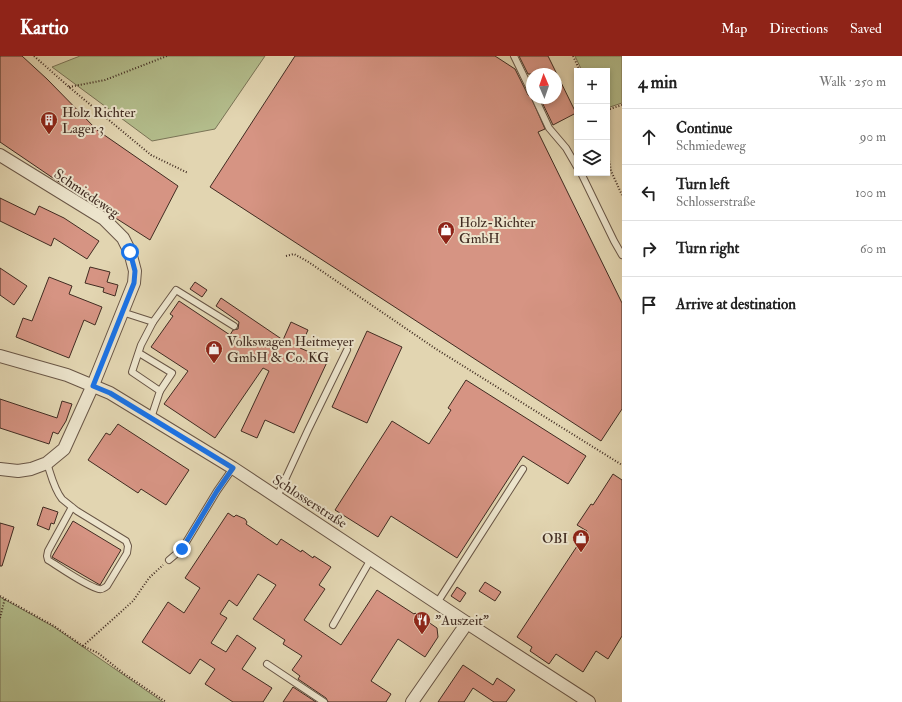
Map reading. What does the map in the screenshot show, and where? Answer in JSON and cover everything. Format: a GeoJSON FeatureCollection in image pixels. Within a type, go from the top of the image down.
{"type":"FeatureCollection","features":[{"type":"Feature","properties":{"kind":"street","name":"Schmiedeweg"},"geometry":{"type":"LineString","coordinates":[[0,155],[104,219],[124,238],[130,252],[135,271],[134,283],[93,386],[64,449],[47,463]]}},
{"type":"Feature","properties":{"kind":"street","name":"Schlosserstraße"},"geometry":{"type":"LineString","coordinates":[[0,356],[66,375],[110,393],[233,468],[589,702]]}},
{"type":"Feature","properties":{"kind":"street"},"geometry":{"type":"LineString","coordinates":[[0,469],[18,471],[31,469],[47,463]]}},
{"type":"Feature","properties":{"kind":"street"},"geometry":{"type":"LineString","coordinates":[[412,702],[468,623]]}},
{"type":"Feature","properties":{"kind":"lane"},"geometry":{"type":"LineString","coordinates":[[514,56],[526,81]]}},
{"type":"Feature","properties":{"kind":"lane"},"geometry":{"type":"LineString","coordinates":[[538,104],[549,128],[566,148],[574,162]]}},
{"type":"Feature","properties":{"kind":"lane"},"geometry":{"type":"LineString","coordinates":[[582,176],[622,255]]}},
{"type":"Feature","properties":{"kind":"lane"},"geometry":{"type":"LineString","coordinates":[[160,391],[132,372],[141,345],[153,322],[176,290],[234,326]]}},
{"type":"Feature","properties":{"kind":"lane"},"geometry":{"type":"LineString","coordinates":[[122,312],[153,322]]}},
{"type":"Feature","properties":{"kind":"lane"},"geometry":{"type":"LineString","coordinates":[[277,497],[347,350]]}},
{"type":"Feature","properties":{"kind":"lane"},"geometry":{"type":"LineString","coordinates":[[138,353],[172,373],[160,391],[151,418]]}},
{"type":"Feature","properties":{"kind":"lane"},"geometry":{"type":"LineString","coordinates":[[47,463],[56,490],[62,498],[72,507],[126,541],[128,546],[127,552],[107,586],[103,589],[100,590],[90,585],[48,560],[48,551],[72,507]]}},
{"type":"Feature","properties":{"kind":"lane"},"geometry":{"type":"LineString","coordinates":[[169,560],[182,549],[217,491],[233,468]]}},
{"type":"Feature","properties":{"kind":"lane"},"geometry":{"type":"LineString","coordinates":[[437,603],[523,469]]}},
{"type":"Feature","properties":{"kind":"lane"},"geometry":{"type":"LineString","coordinates":[[333,624],[371,560]]}},
{"type":"Feature","properties":{"kind":"lane"},"geometry":{"type":"LineString","coordinates":[[267,664],[324,702]]}},
{"type":"Feature","properties":{"kind":"path"},"geometry":{"type":"LineString","coordinates":[[34,56],[151,155],[188,173]]}},
{"type":"Feature","properties":{"kind":"path"},"geometry":{"type":"LineString","coordinates":[[69,87],[105,80],[166,56]]}},
{"type":"Feature","properties":{"kind":"path"},"geometry":{"type":"LineString","coordinates":[[573,56],[579,68]]}},
{"type":"Feature","properties":{"kind":"path"},"geometry":{"type":"LineString","coordinates":[[610,109],[622,105]]}},
{"type":"Feature","properties":{"kind":"path"},"geometry":{"type":"LineString","coordinates":[[610,162],[622,195]]}},
{"type":"Feature","properties":{"kind":"path"},"geometry":{"type":"LineString","coordinates":[[286,256],[294,254],[307,261],[436,349],[622,465]]}},
{"type":"Feature","properties":{"kind":"path"},"geometry":{"type":"LineString","coordinates":[[83,646],[133,601],[148,578],[169,560]]}},
{"type":"Feature","properties":{"kind":"path"},"geometry":{"type":"LineString","coordinates":[[0,596],[54,626],[83,646],[98,653],[123,674],[166,702]]}},
{"type":"Feature","properties":{"kind":"path"},"geometry":{"type":"LineString","coordinates":[[0,618],[6,598]]}},
{"type":"Feature","properties":{"kind":"green space"},"geometry":{"type":"Polygon","coordinates":[[[80,56],[265,56],[215,129],[152,141],[52,67],[80,56]]]}},
{"type":"Feature","properties":{"kind":"green space"},"geometry":{"type":"Polygon","coordinates":[[[575,56],[622,56],[622,103],[610,107],[610,68],[581,68],[575,56]]]}},
{"type":"Feature","properties":{"kind":"green space"},"geometry":{"type":"Polygon","coordinates":[[[0,597],[54,627],[163,702],[0,702],[0,597]]]}},
{"type":"Feature","properties":{"kind":"building"},"geometry":{"type":"Polygon","coordinates":[[[0,56],[22,56],[97,130],[178,186],[150,240],[0,142],[0,56]]]}},
{"type":"Feature","properties":{"kind":"building","name":"Holz-Richter GmbH"},"geometry":{"type":"Polygon","coordinates":[[[295,56],[495,56],[515,69],[526,91],[526,104],[534,104],[545,129],[538,132],[622,303],[622,409],[601,441],[210,187],[295,56]]]}},
{"type":"Feature","properties":{"kind":"building"},"geometry":{"type":"Polygon","coordinates":[[[519,56],[548,56],[554,68],[526,68],[526,70],[519,56]]]}},
{"type":"Feature","properties":{"kind":"building"},"geometry":{"type":"Polygon","coordinates":[[[562,84],[574,109],[574,114],[553,125],[543,104],[562,104],[562,84]]]}},
{"type":"Feature","properties":{"kind":"building"},"geometry":{"type":"Polygon","coordinates":[[[0,198],[35,215],[39,206],[64,218],[99,241],[87,259],[54,238],[51,246],[0,221],[0,198]]]}},
{"type":"Feature","properties":{"kind":"building"},"geometry":{"type":"Polygon","coordinates":[[[90,267],[110,272],[107,282],[118,285],[115,296],[103,292],[104,288],[85,283],[90,267]]]}},
{"type":"Feature","properties":{"kind":"building"},"geometry":{"type":"Polygon","coordinates":[[[0,268],[27,286],[14,305],[0,295],[0,268]]]}},
{"type":"Feature","properties":{"kind":"building"},"geometry":{"type":"Polygon","coordinates":[[[49,277],[72,286],[69,294],[102,307],[95,325],[84,320],[69,358],[16,337],[23,318],[32,321],[49,277]]]}},
{"type":"Feature","properties":{"kind":"building"},"geometry":{"type":"Polygon","coordinates":[[[195,282],[207,290],[202,297],[190,289],[195,282]]]}},
{"type":"Feature","properties":{"kind":"building"},"geometry":{"type":"Polygon","coordinates":[[[221,298],[283,340],[291,322],[308,330],[300,348],[328,360],[294,433],[265,420],[257,438],[241,431],[269,371],[263,368],[215,438],[164,404],[188,371],[151,347],[173,316],[170,314],[179,301],[230,335],[233,330],[238,329],[239,322],[216,306],[221,298]]]}},
{"type":"Feature","properties":{"kind":"building"},"geometry":{"type":"Polygon","coordinates":[[[367,331],[402,347],[367,423],[332,407],[367,331]]]}},
{"type":"Feature","properties":{"kind":"building"},"geometry":{"type":"Polygon","coordinates":[[[466,380],[586,456],[568,484],[523,456],[457,558],[391,516],[378,537],[335,510],[392,421],[429,444],[451,410],[448,408],[466,380]]]}},
{"type":"Feature","properties":{"kind":"building"},"geometry":{"type":"Polygon","coordinates":[[[0,399],[57,418],[62,401],[72,404],[66,421],[58,434],[53,432],[49,444],[0,428],[0,399]]]}},
{"type":"Feature","properties":{"kind":"building"},"geometry":{"type":"Polygon","coordinates":[[[118,424],[189,470],[166,505],[141,489],[138,493],[88,460],[106,433],[110,435],[118,424]]]}},
{"type":"Feature","properties":{"kind":"building"},"geometry":{"type":"Polygon","coordinates":[[[613,474],[622,480],[622,636],[608,659],[596,651],[583,672],[556,654],[549,664],[530,651],[532,647],[517,637],[587,531],[577,525],[591,504],[593,505],[613,474]]]}},
{"type":"Feature","properties":{"kind":"building"},"geometry":{"type":"Polygon","coordinates":[[[43,507],[58,512],[54,524],[51,523],[49,530],[37,525],[43,507]]]}},
{"type":"Feature","properties":{"kind":"building"},"geometry":{"type":"Polygon","coordinates":[[[228,513],[234,517],[236,515],[245,519],[247,522],[246,524],[277,545],[281,539],[301,552],[302,550],[313,558],[314,556],[331,567],[319,585],[325,589],[304,620],[341,645],[377,590],[437,628],[438,637],[425,657],[398,639],[371,681],[391,694],[386,702],[328,702],[326,698],[298,679],[300,676],[292,670],[302,656],[283,644],[285,640],[253,619],[276,585],[258,574],[237,606],[229,600],[220,614],[227,618],[211,643],[226,652],[237,635],[256,648],[242,669],[272,688],[263,702],[233,702],[205,684],[215,669],[200,659],[190,674],[142,642],[168,602],[184,613],[200,588],[185,578],[228,513]]]}},
{"type":"Feature","properties":{"kind":"building"},"geometry":{"type":"Polygon","coordinates":[[[73,521],[121,550],[100,585],[52,557],[73,521]]]}},
{"type":"Feature","properties":{"kind":"building"},"geometry":{"type":"Polygon","coordinates":[[[0,523],[14,527],[2,566],[0,566],[0,523]]]}},
{"type":"Feature","properties":{"kind":"building"},"geometry":{"type":"Polygon","coordinates":[[[485,582],[501,592],[495,601],[479,591],[485,582]]]}},
{"type":"Feature","properties":{"kind":"building"},"geometry":{"type":"Polygon","coordinates":[[[457,587],[466,593],[460,602],[451,596],[457,587]]]}},
{"type":"Feature","properties":{"kind":"building"},"geometry":{"type":"Polygon","coordinates":[[[463,665],[493,685],[497,678],[515,690],[506,702],[494,702],[473,688],[464,702],[438,702],[463,665]]]}},
{"type":"Feature","properties":{"kind":"building"},"geometry":{"type":"Polygon","coordinates":[[[293,687],[316,702],[283,702],[293,687]]]}},
{"type":"Feature","properties":{"kind":"place","name":"Holz Richter Lager 3"},"geometry":{"type":"Point","coordinates":[49,135]}},
{"type":"Feature","properties":{"kind":"place","name":"Holz-Richter GmbH"},"geometry":{"type":"Point","coordinates":[446,245]}},
{"type":"Feature","properties":{"kind":"place","name":"Volkswagen Heitmeyer GmbH & Co. KG"},"geometry":{"type":"Point","coordinates":[214,364]}},
{"type":"Feature","properties":{"kind":"place","name":"OBI"},"geometry":{"type":"Point","coordinates":[581,553]}},
{"type":"Feature","properties":{"kind":"place","name":"\"Auszeit\""},"geometry":{"type":"Point","coordinates":[422,635]}},
{"type":"Feature","properties":{"kind":"route"},"geometry":{"type":"LineString","coordinates":[[130,252],[135,271],[134,283],[93,386],[110,393],[233,468],[217,491],[182,549]]}}]}
